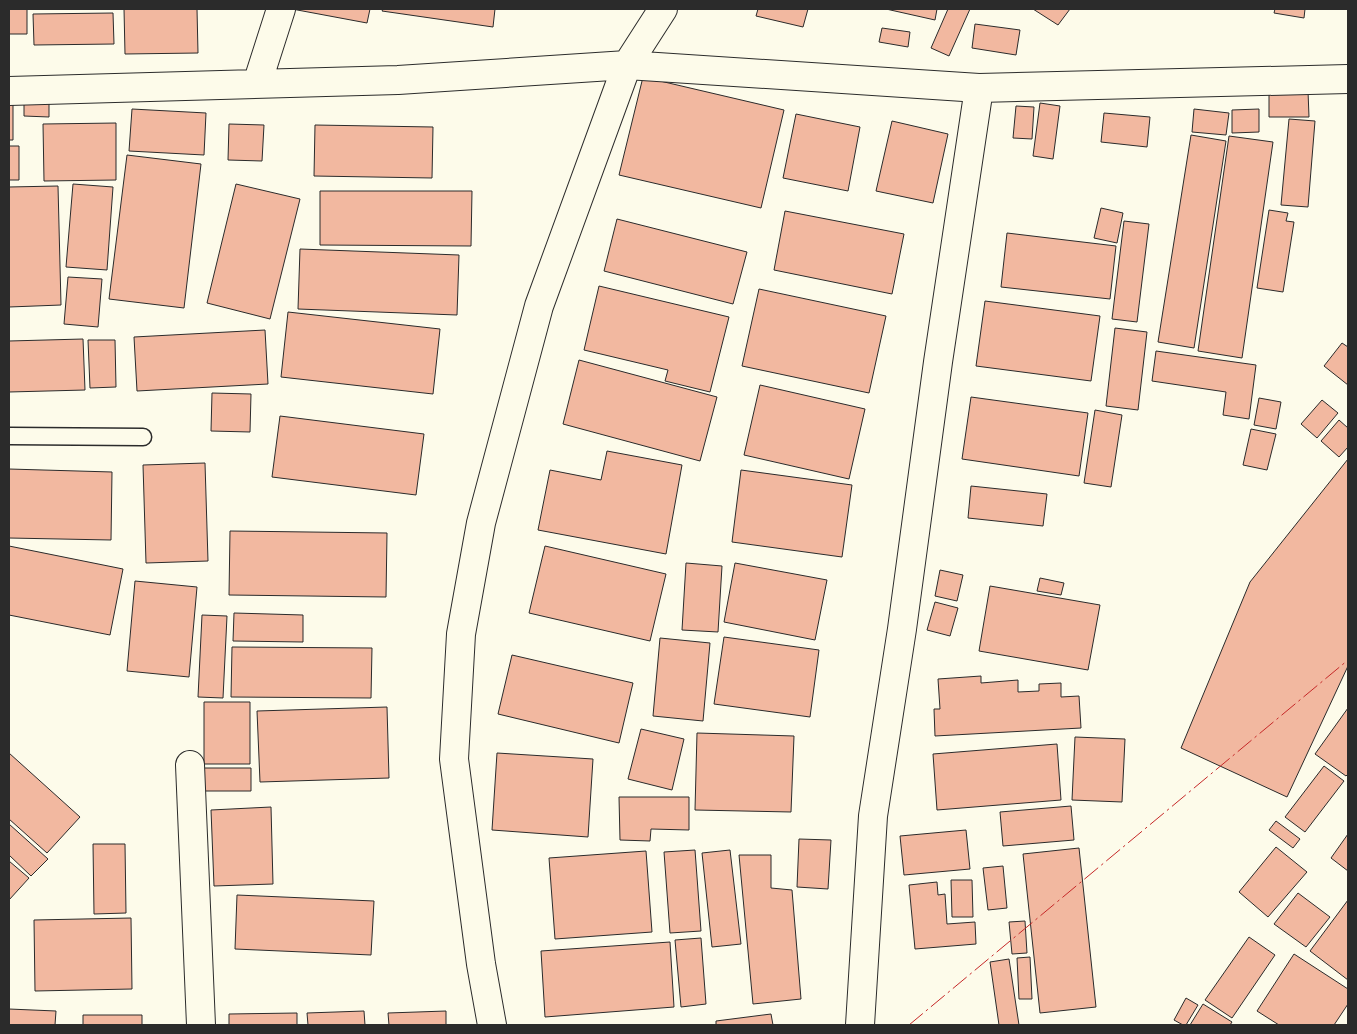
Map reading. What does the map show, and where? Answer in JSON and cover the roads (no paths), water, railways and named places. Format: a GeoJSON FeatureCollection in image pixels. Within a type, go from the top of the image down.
{"type":"FeatureCollection","features":[{"type":"Feature","properties":{"kind":"street"},"geometry":{"type":"LineString","coordinates":[[257,84],[281,9]]}},
{"type":"Feature","properties":{"kind":"street"},"geometry":{"type":"LineString","coordinates":[[492,1025],[481,964],[454,759],[461,634],[481,523],[539,306],[627,65],[663,9]]}},
{"type":"Feature","properties":{"kind":"street"},"geometry":{"type":"LineString","coordinates":[[9,91],[398,80],[627,65],[979,88],[1348,79]]}},
{"type":"Feature","properties":{"kind":"street"},"geometry":{"type":"LineString","coordinates":[[860,1025],[873,816],[902,629],[938,362],[979,88]]}},
{"type":"Feature","properties":{"kind":"street"},"geometry":{"type":"LineString","coordinates":[[190,765],[201,1025]]}},
{"type":"Feature","properties":{"kind":"lane"},"geometry":{"type":"LineString","coordinates":[[9,436],[143,437]]}}]}
